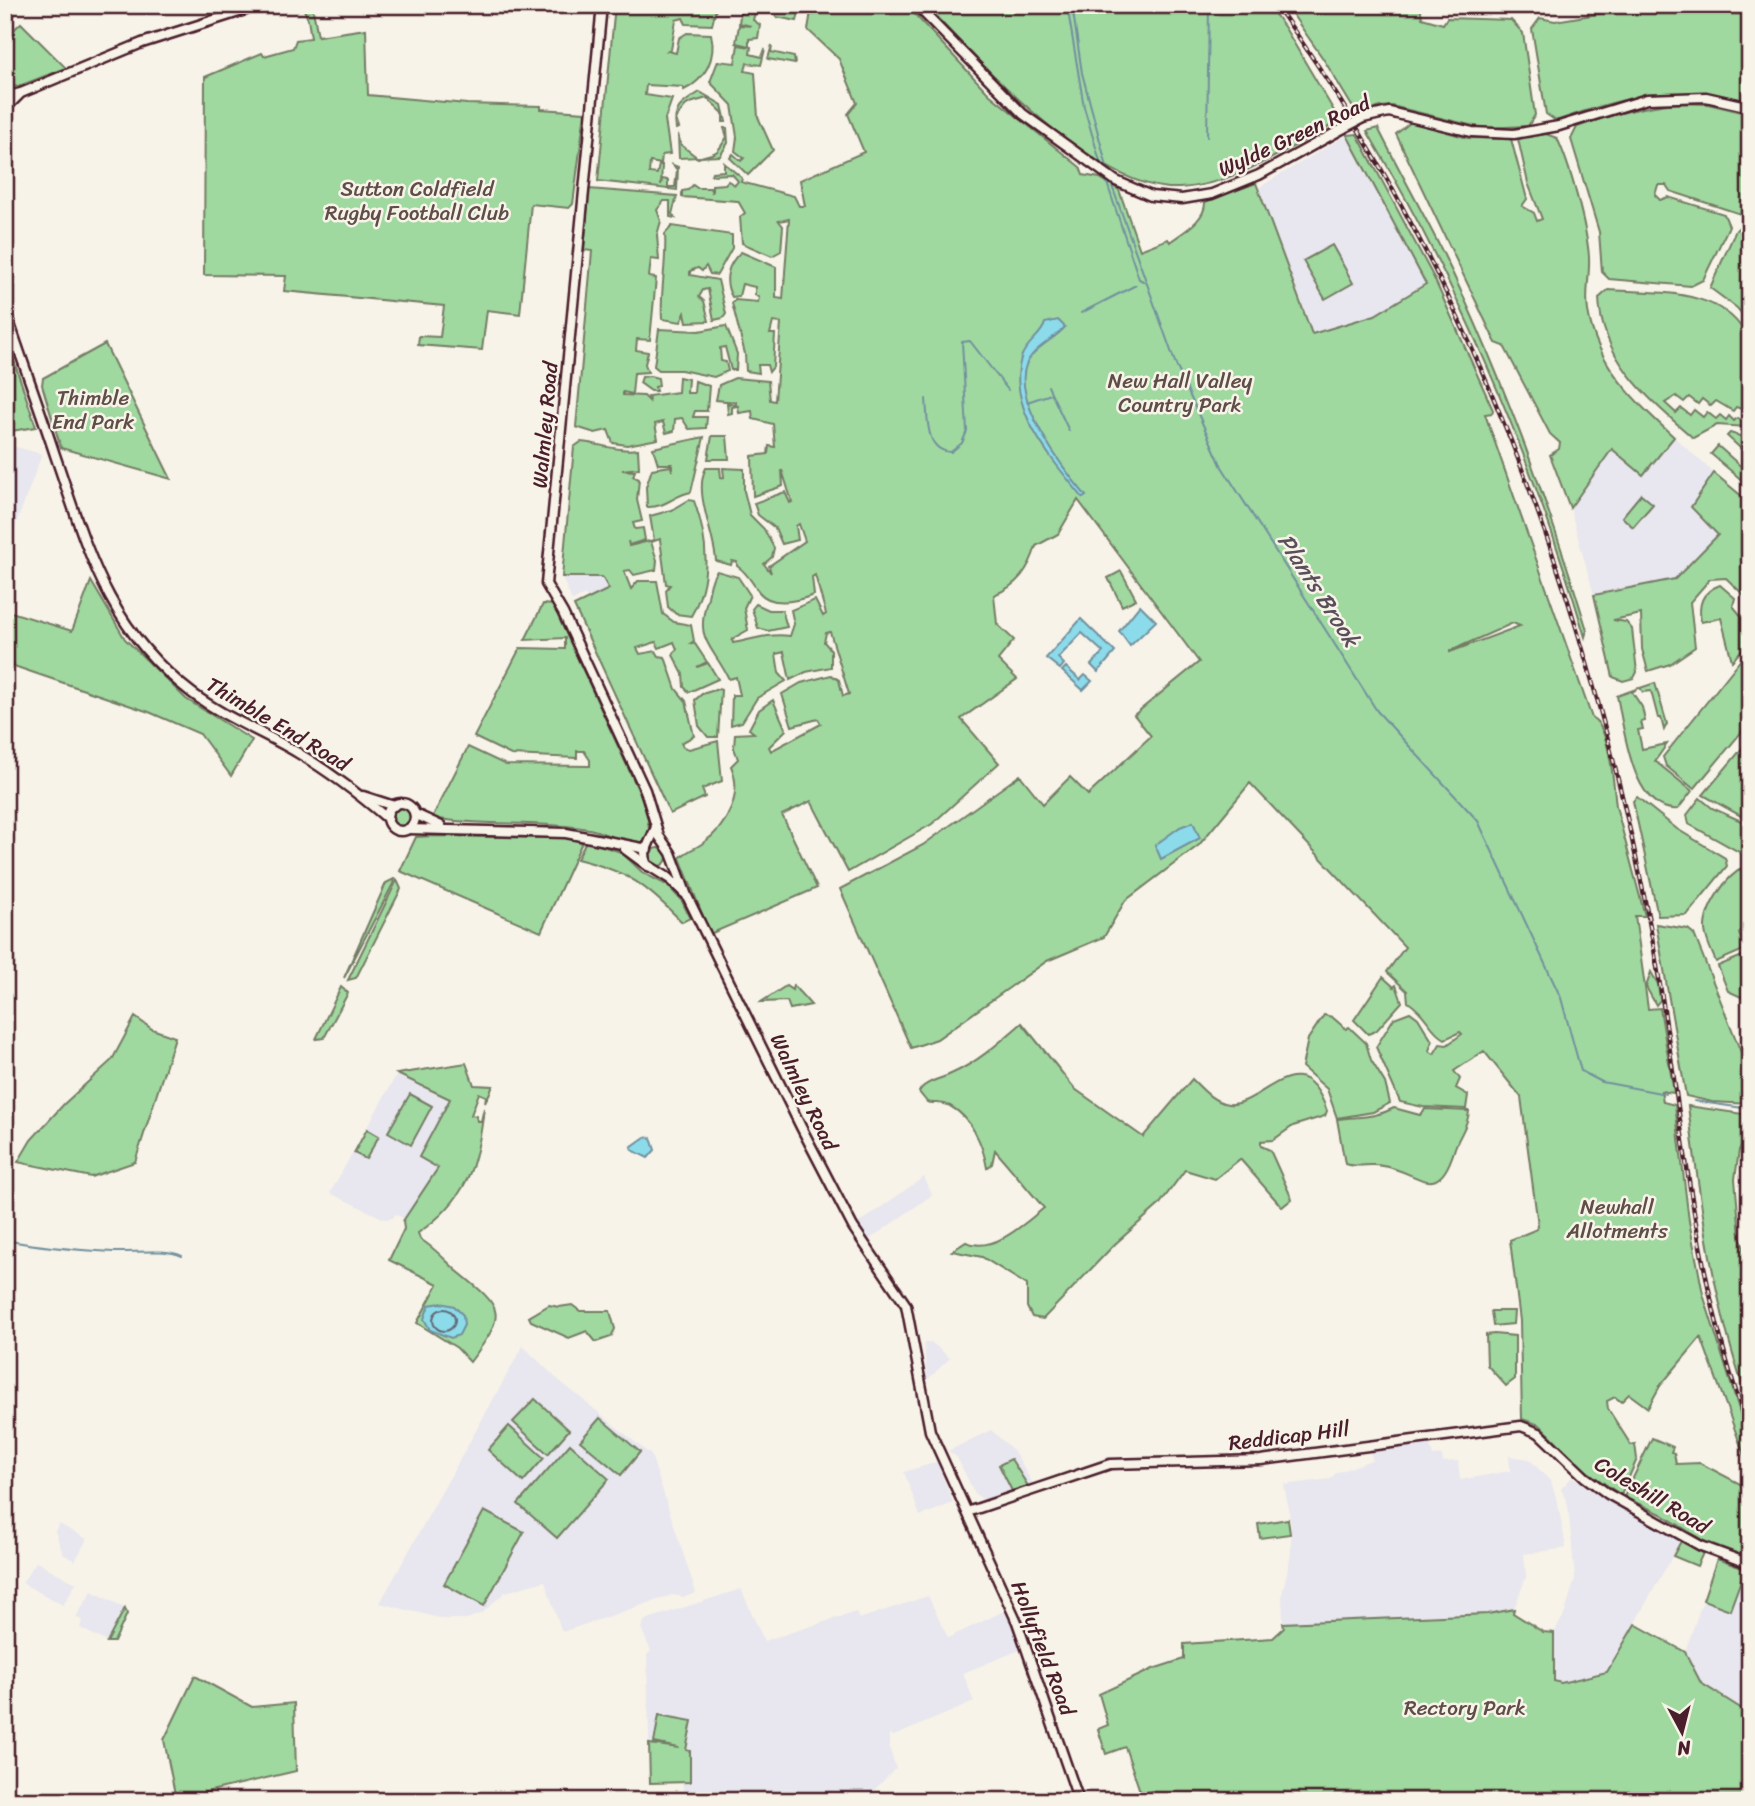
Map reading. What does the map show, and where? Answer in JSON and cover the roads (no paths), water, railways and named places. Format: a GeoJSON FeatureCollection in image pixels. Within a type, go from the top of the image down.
{"type":"FeatureCollection","features":[{"type":"Feature","properties":{"kind":"street"},"geometry":{"type":"LineString","coordinates":[[5,96],[21,93],[142,43],[261,5]]}},
{"type":"Feature","properties":{"kind":"street","name":"Walmley Road"},"geometry":{"type":"LineString","coordinates":[[602,5],[546,584],[645,790],[664,845]]}},
{"type":"Feature","properties":{"kind":"street","name":"Wylde Green Road"},"geometry":{"type":"LineString","coordinates":[[916,5],[1007,100],[1116,181],[1132,190],[1160,198],[1207,195],[1259,175],[1363,118],[1389,112],[1472,132],[1514,134],[1559,126],[1647,99],[1706,97],[1750,107]]}},
{"type":"Feature","properties":{"kind":"street"},"geometry":{"type":"LineString","coordinates":[[5,109],[21,93]]}},
{"type":"Feature","properties":{"kind":"street","name":"Thimble End Road"},"geometry":{"type":"LineString","coordinates":[[5,309],[97,575],[130,631],[168,673],[214,709],[297,753],[388,819]]}},
{"type":"Feature","properties":{"kind":"street","name":"Thimble End Road"},"geometry":{"type":"LineString","coordinates":[[357,794],[394,806]]}},
{"type":"Feature","properties":{"kind":"street"},"geometry":{"type":"LineString","coordinates":[[451,828],[415,814],[407,805],[394,806],[388,819],[396,830],[451,828],[566,833],[591,835],[620,845],[649,848],[664,845],[671,858],[667,868],[659,871]]}},
{"type":"Feature","properties":{"kind":"street"},"geometry":{"type":"LineString","coordinates":[[408,829],[413,825],[415,814]]}},
{"type":"Feature","properties":{"kind":"street"},"geometry":{"type":"LineString","coordinates":[[649,867],[645,856],[657,824]]}},
{"type":"Feature","properties":{"kind":"street"},"geometry":{"type":"LineString","coordinates":[[620,845],[649,867],[659,871],[687,896]]}},
{"type":"Feature","properties":{"kind":"street","name":"Walmley Road"},"geometry":{"type":"LineString","coordinates":[[671,858],[687,896],[853,1227],[906,1305],[914,1335],[927,1420],[967,1511]]}},
{"type":"Feature","properties":{"kind":"street","name":"Reddicap Hill"},"geometry":{"type":"LineString","coordinates":[[967,1511],[1073,1475],[1118,1463],[1261,1460],[1509,1426]]}},
{"type":"Feature","properties":{"kind":"street","name":"Coleshill Road"},"geometry":{"type":"LineString","coordinates":[[1509,1426],[1539,1433],[1585,1477],[1614,1497],[1701,1546],[1750,1564]]}},
{"type":"Feature","properties":{"kind":"street","name":"Hollyfield Road"},"geometry":{"type":"LineString","coordinates":[[967,1511],[1017,1622],[1079,1801]]}},
{"type":"Feature","properties":{"kind":"water"},"geometry":{"type":"Polygon","coordinates":[[[1058,320],[1065,327],[1033,353],[1026,365],[1026,397],[1042,434],[1086,496],[1083,498],[1036,434],[1020,396],[1018,377],[1023,353],[1045,323],[1058,320]]]}},
{"type":"Feature","properties":{"kind":"water"},"geometry":{"type":"Polygon","coordinates":[[[1140,605],[1156,621],[1130,646],[1119,631],[1140,605]]]}},
{"type":"Feature","properties":{"kind":"water"},"geometry":{"type":"Polygon","coordinates":[[[1081,619],[1115,652],[1098,672],[1091,665],[1103,652],[1082,633],[1058,658],[1064,664],[1060,669],[1046,658],[1081,619]]]}},
{"type":"Feature","properties":{"kind":"water"},"geometry":{"type":"Polygon","coordinates":[[[1066,667],[1080,680],[1085,675],[1092,681],[1083,690],[1062,671],[1066,667]]]}},
{"type":"Feature","properties":{"kind":"water"},"geometry":{"type":"Polygon","coordinates":[[[1193,822],[1200,838],[1161,859],[1155,845],[1180,827],[1193,822]]]}},
{"type":"Feature","properties":{"kind":"water"},"geometry":{"type":"Polygon","coordinates":[[[645,1137],[651,1138],[655,1150],[648,1158],[631,1147],[645,1137]]]}},
{"type":"Feature","properties":{"kind":"water"},"geometry":{"type":"Polygon","coordinates":[[[441,1303],[454,1306],[463,1315],[464,1325],[459,1335],[451,1338],[430,1330],[424,1319],[429,1305],[441,1303]]]}},
{"type":"Feature","properties":{"kind":"waterway"},"geometry":{"type":"LineString","coordinates":[[1067,5],[1084,107],[1102,168]]}},
{"type":"Feature","properties":{"kind":"waterway","name":"Plants Brook"},"geometry":{"type":"LineString","coordinates":[[1072,5],[1082,73],[1108,171]]}},
{"type":"Feature","properties":{"kind":"waterway"},"geometry":{"type":"LineString","coordinates":[[1207,137],[1209,5]]}},
{"type":"Feature","properties":{"kind":"waterway","name":"Plants Brook"},"geometry":{"type":"LineString","coordinates":[[1105,177],[1139,279],[1143,281]]}},
{"type":"Feature","properties":{"kind":"waterway","name":"Plants Brook"},"geometry":{"type":"LineString","coordinates":[[1111,183],[1176,365],[1222,467],[1377,711],[1478,821],[1561,998],[1581,1071],[1602,1082],[1666,1094]]}},
{"type":"Feature","properties":{"kind":"waterway"},"geometry":{"type":"LineString","coordinates":[[1081,313],[1136,285]]}},
{"type":"Feature","properties":{"kind":"waterway"},"geometry":{"type":"LineString","coordinates":[[926,399],[932,440],[936,446],[951,452],[962,443],[967,431],[962,342],[970,341],[1008,390]]}},
{"type":"Feature","properties":{"kind":"waterway"},"geometry":{"type":"LineString","coordinates":[[1048,386],[1069,431]]}},
{"type":"Feature","properties":{"kind":"waterway"},"geometry":{"type":"LineString","coordinates":[[1027,402],[1051,394]]}},
{"type":"Feature","properties":{"kind":"waterway","name":"Plants Brook"},"geometry":{"type":"LineString","coordinates":[[1694,1101],[1750,1109]]}},
{"type":"Feature","properties":{"kind":"waterway"},"geometry":{"type":"LineString","coordinates":[[5,1240],[72,1249],[158,1251],[182,1256]]}},
{"type":"Feature","properties":{"kind":"railway"},"geometry":{"type":"LineString","coordinates":[[1276,5],[1345,108],[1407,215],[1462,326],[1511,440],[1553,557],[1590,676],[1622,795],[1660,981],[1699,1241],[1712,1305],[1750,1432]]}},
{"type":"Feature","properties":{"kind":"park label","name":"Sutton Coldfield Rugby Football Club"},"geometry":{"type":"Point","coordinates":[417,201]}},
{"type":"Feature","properties":{"kind":"park label","name":"New Hall Valley Country Park"},"geometry":{"type":"Point","coordinates":[1180,393]}},
{"type":"Feature","properties":{"kind":"park label","name":"Thimble End Park"},"geometry":{"type":"Point","coordinates":[93,410]}},
{"type":"Feature","properties":{"kind":"park label","name":"Newhall Allotments"},"geometry":{"type":"Point","coordinates":[1617,1219]}},
{"type":"Feature","properties":{"kind":"park label","name":"Rectory Park"},"geometry":{"type":"Point","coordinates":[1465,1708]}}]}
